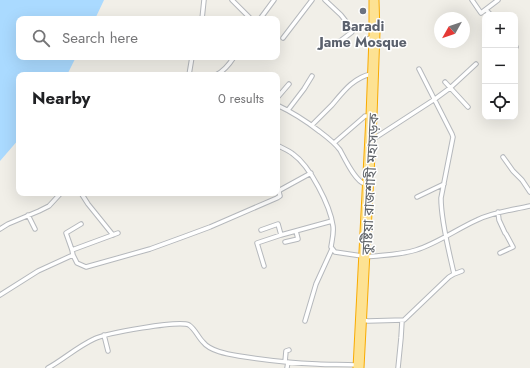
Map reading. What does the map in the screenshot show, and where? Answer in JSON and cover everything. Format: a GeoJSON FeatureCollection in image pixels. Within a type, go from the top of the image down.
{"type":"FeatureCollection","features":[{"type":"Feature","properties":{"kind":"highway","name":"কুষ্টিয়া রাজশাহী মহাসড়ক"},"geometry":{"type":"LineString","coordinates":[[365,256],[365,184],[371,127],[374,34],[372,0]]}},
{"type":"Feature","properties":{"kind":"highway","name":"কুষ্টিয়া রাজশাহী মহাসড়ক"},"geometry":{"type":"LineString","coordinates":[[358,367],[372,138],[369,116],[376,0]]}},
{"type":"Feature","properties":{"kind":"highway","name":"কুষ্টিয়া রাজশাহী মহাসড়ক"},"geometry":{"type":"LineString","coordinates":[[358,367],[363,320],[364,267]]}},
{"type":"Feature","properties":{"kind":"street"},"geometry":{"type":"LineString","coordinates":[[202,16],[204,0]]}},
{"type":"Feature","properties":{"kind":"street"},"geometry":{"type":"LineString","coordinates":[[232,0],[248,16]]}},
{"type":"Feature","properties":{"kind":"street"},"geometry":{"type":"LineString","coordinates":[[262,16],[274,0]]}},
{"type":"Feature","properties":{"kind":"street"},"geometry":{"type":"LineString","coordinates":[[283,38],[312,0]]}},
{"type":"Feature","properties":{"kind":"street"},"geometry":{"type":"LineString","coordinates":[[325,0],[341,15],[352,29],[352,32],[339,42]]}},
{"type":"Feature","properties":{"kind":"street"},"geometry":{"type":"LineString","coordinates":[[472,0],[481,13],[498,0]]}},
{"type":"Feature","properties":{"kind":"street"},"geometry":{"type":"LineString","coordinates":[[359,43],[374,34]]}},
{"type":"Feature","properties":{"kind":"street"},"geometry":{"type":"LineString","coordinates":[[190,72],[192,60]]}},
{"type":"Feature","properties":{"kind":"street"},"geometry":{"type":"LineString","coordinates":[[222,71],[232,60]]}},
{"type":"Feature","properties":{"kind":"street"},"geometry":{"type":"LineString","coordinates":[[372,138],[378,136],[435,99],[450,88],[476,64]]}},
{"type":"Feature","properties":{"kind":"street"},"geometry":{"type":"LineString","coordinates":[[419,70],[452,134],[441,198],[441,206],[454,274]]}},
{"type":"Feature","properties":{"kind":"street"},"geometry":{"type":"LineString","coordinates":[[312,125],[353,82],[364,75],[371,74]]}},
{"type":"Feature","properties":{"kind":"street"},"geometry":{"type":"LineString","coordinates":[[288,110],[312,76]]}},
{"type":"Feature","properties":{"kind":"street"},"geometry":{"type":"LineString","coordinates":[[444,82],[468,108]]}},
{"type":"Feature","properties":{"kind":"street"},"geometry":{"type":"LineString","coordinates":[[280,94],[289,84]]}},
{"type":"Feature","properties":{"kind":"street"},"geometry":{"type":"LineString","coordinates":[[280,106],[312,125],[334,143],[360,181],[365,184]]}},
{"type":"Feature","properties":{"kind":"street"},"geometry":{"type":"LineString","coordinates":[[334,143],[364,117],[369,116]]}},
{"type":"Feature","properties":{"kind":"street"},"geometry":{"type":"LineString","coordinates":[[280,147],[293,154],[302,162],[310,173],[331,216],[333,226],[332,249],[316,284],[305,321]]}},
{"type":"Feature","properties":{"kind":"street"},"geometry":{"type":"LineString","coordinates":[[503,157],[530,192]]}},
{"type":"Feature","properties":{"kind":"street"},"geometry":{"type":"LineString","coordinates":[[280,190],[310,173]]}},
{"type":"Feature","properties":{"kind":"street"},"geometry":{"type":"LineString","coordinates":[[417,197],[444,184]]}},
{"type":"Feature","properties":{"kind":"street"},"geometry":{"type":"LineString","coordinates":[[0,229],[49,206],[58,196]]}},
{"type":"Feature","properties":{"kind":"street"},"geometry":{"type":"LineString","coordinates":[[83,196],[113,235]]}},
{"type":"Feature","properties":{"kind":"street"},"geometry":{"type":"LineString","coordinates":[[81,224],[66,233],[77,262],[86,267],[150,249],[210,227],[280,196]]}},
{"type":"Feature","properties":{"kind":"street"},"geometry":{"type":"LineString","coordinates":[[332,249],[335,252],[365,256],[409,252],[417,250],[493,213],[530,206]]}},
{"type":"Feature","properties":{"kind":"street"},"geometry":{"type":"LineString","coordinates":[[498,212],[499,220],[513,247],[500,253]]}},
{"type":"Feature","properties":{"kind":"street"},"geometry":{"type":"LineString","coordinates":[[28,215],[35,229]]}},
{"type":"Feature","properties":{"kind":"street"},"geometry":{"type":"LineString","coordinates":[[264,266],[257,243],[332,221]]}},
{"type":"Feature","properties":{"kind":"street"},"geometry":{"type":"LineString","coordinates":[[261,230],[278,224],[281,235]]}},
{"type":"Feature","properties":{"kind":"street"},"geometry":{"type":"LineString","coordinates":[[285,242],[298,240],[296,231]]}},
{"type":"Feature","properties":{"kind":"street"},"geometry":{"type":"LineString","coordinates":[[0,295],[38,271],[73,253],[118,233]]}},
{"type":"Feature","properties":{"kind":"street"},"geometry":{"type":"LineString","coordinates":[[363,320],[405,320],[450,277],[462,271]]}},
{"type":"Feature","properties":{"kind":"street"},"geometry":{"type":"LineString","coordinates":[[398,368],[402,320]]}},
{"type":"Feature","properties":{"kind":"street"},"geometry":{"type":"LineString","coordinates":[[48,368],[86,343],[104,335],[134,329],[185,324],[191,327],[206,346],[218,351],[239,356],[287,362],[358,367]]}},
{"type":"Feature","properties":{"kind":"street"},"geometry":{"type":"LineString","coordinates":[[104,335],[108,351]]}},
{"type":"Feature","properties":{"kind":"street"},"geometry":{"type":"LineString","coordinates":[[288,368],[286,351],[289,350]]}},
{"type":"Feature","properties":{"kind":"water"},"geometry":{"type":"Polygon","coordinates":[[[0,0],[104,0],[96,16],[16,16],[16,60],[74,60],[68,72],[16,72],[16,142],[0,161],[0,0]]]}},
{"type":"Feature","properties":{"kind":"place","name":"Baradi Jame Mosque"},"geometry":{"type":"Point","coordinates":[363,11]}}]}
